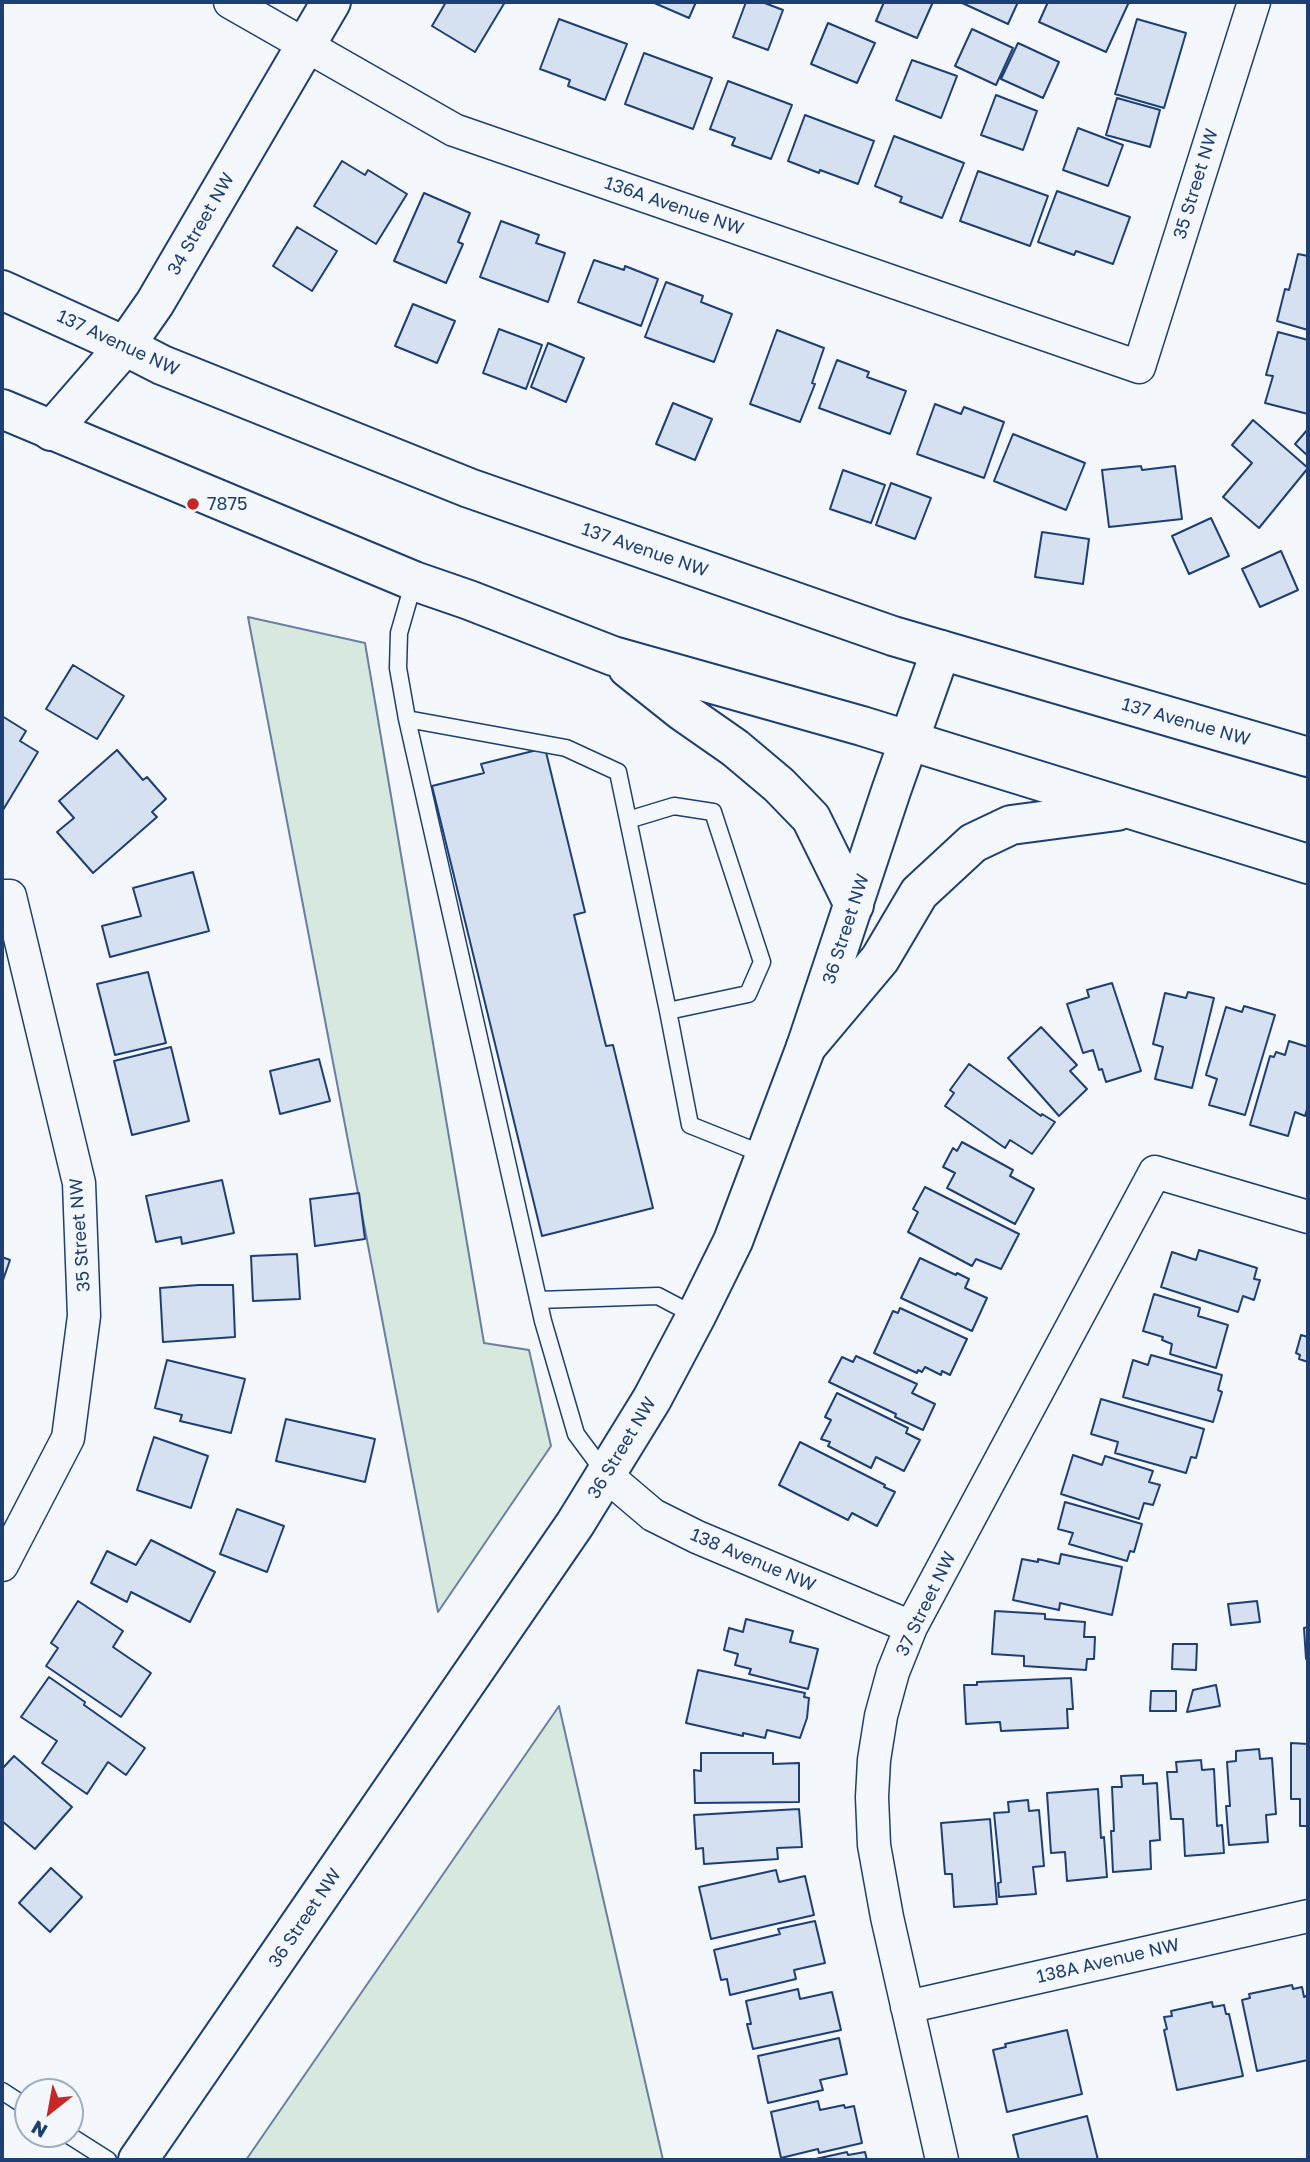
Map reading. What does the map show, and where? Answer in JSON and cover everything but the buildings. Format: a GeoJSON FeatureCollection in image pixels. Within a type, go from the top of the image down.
{"type":"FeatureCollection","features":[{"type":"Feature","properties":{"kind":"main road","name":"34 Street NW"},"geometry":{"type":"LineString","coordinates":[[51,431],[125,346],[155,303],[331,2]]}},
{"type":"Feature","properties":{"kind":"main road","name":"137 Avenue NW"},"geometry":{"type":"LineString","coordinates":[[2,290],[162,365],[469,488],[892,636],[1308,757]]}},
{"type":"Feature","properties":{"kind":"main road"},"geometry":{"type":"LineString","coordinates":[[2,410],[414,580],[613,656],[862,726],[1308,864]]}},
{"type":"Feature","properties":{"kind":"main road","name":"36 Street NW"},"geometry":{"type":"LineString","coordinates":[[138,2160],[567,1535],[652,1399],[733,1241],[807,1047],[891,791],[941,650]]}},
{"type":"Feature","properties":{"kind":"main road"},"geometry":{"type":"LineString","coordinates":[[613,656],[682,711],[735,748],[779,785],[811,818],[854,905]]}},
{"type":"Feature","properties":{"kind":"main road"},"geometry":{"type":"LineString","coordinates":[[807,1047],[880,959],[919,893],[972,843],[1011,825],[1131,809]]}},
{"type":"Feature","properties":{"kind":"street","name":"136A Avenue NW"},"geometry":{"type":"LineString","coordinates":[[230,2],[454,130],[1139,367]]}},
{"type":"Feature","properties":{"kind":"street","name":"35 Street NW"},"geometry":{"type":"LineString","coordinates":[[1139,367],[1254,2]]}},
{"type":"Feature","properties":{"kind":"street","name":"35 Street NW"},"geometry":{"type":"LineString","coordinates":[[2,1565],[68,1438],[84,1316],[79,1183],[6,896]]}},
{"type":"Feature","properties":{"kind":"street","name":"37 Street NW"},"geometry":{"type":"LineString","coordinates":[[942,2160],[887,1917],[874,1845],[872,1797],[881,1716],[893,1672],[911,1627],[1155,1172],[1308,1217]]}},
{"type":"Feature","properties":{"kind":"street","name":"138 Avenue NW"},"geometry":{"type":"LineString","coordinates":[[606,1475],[653,1515],[697,1538],[911,1627]]}},
{"type":"Feature","properties":{"kind":"street","name":"138A Avenue NW"},"geometry":{"type":"LineString","coordinates":[[907,2007],[1308,1916]]}},
{"type":"Feature","properties":{"kind":"lane"},"geometry":{"type":"LineString","coordinates":[[414,580],[399,633],[398,668],[407,719],[538,1300],[576,1434],[606,1475]]}},
{"type":"Feature","properties":{"kind":"lane"},"geometry":{"type":"LineString","coordinates":[[407,719],[566,748],[618,772],[690,1125],[765,1155]]}},
{"type":"Feature","properties":{"kind":"lane"},"geometry":{"type":"LineString","coordinates":[[628,820],[674,806],[713,813],[762,962],[748,994],[668,1011]]}},
{"type":"Feature","properties":{"kind":"lane"},"geometry":{"type":"LineString","coordinates":[[538,1300],[658,1296],[696,1316]]}},
{"type":"Feature","properties":{"kind":"lane"},"geometry":{"type":"LineString","coordinates":[[84,2145],[108,2160]]}},
{"type":"Feature","properties":{"kind":"shaded area"},"geometry":{"type":"Polygon","coordinates":[[[248,617],[365,643],[484,1343],[529,1350],[551,1446],[438,1612],[248,617]]]}},
{"type":"Feature","properties":{"kind":"shaded area"},"geometry":{"type":"Polygon","coordinates":[[[559,1706],[663,2160],[246,2160],[559,1706]]]}},
{"type":"Feature","properties":{"kind":"place","name":"7875"},"geometry":{"type":"Point","coordinates":[193,504]}}]}
